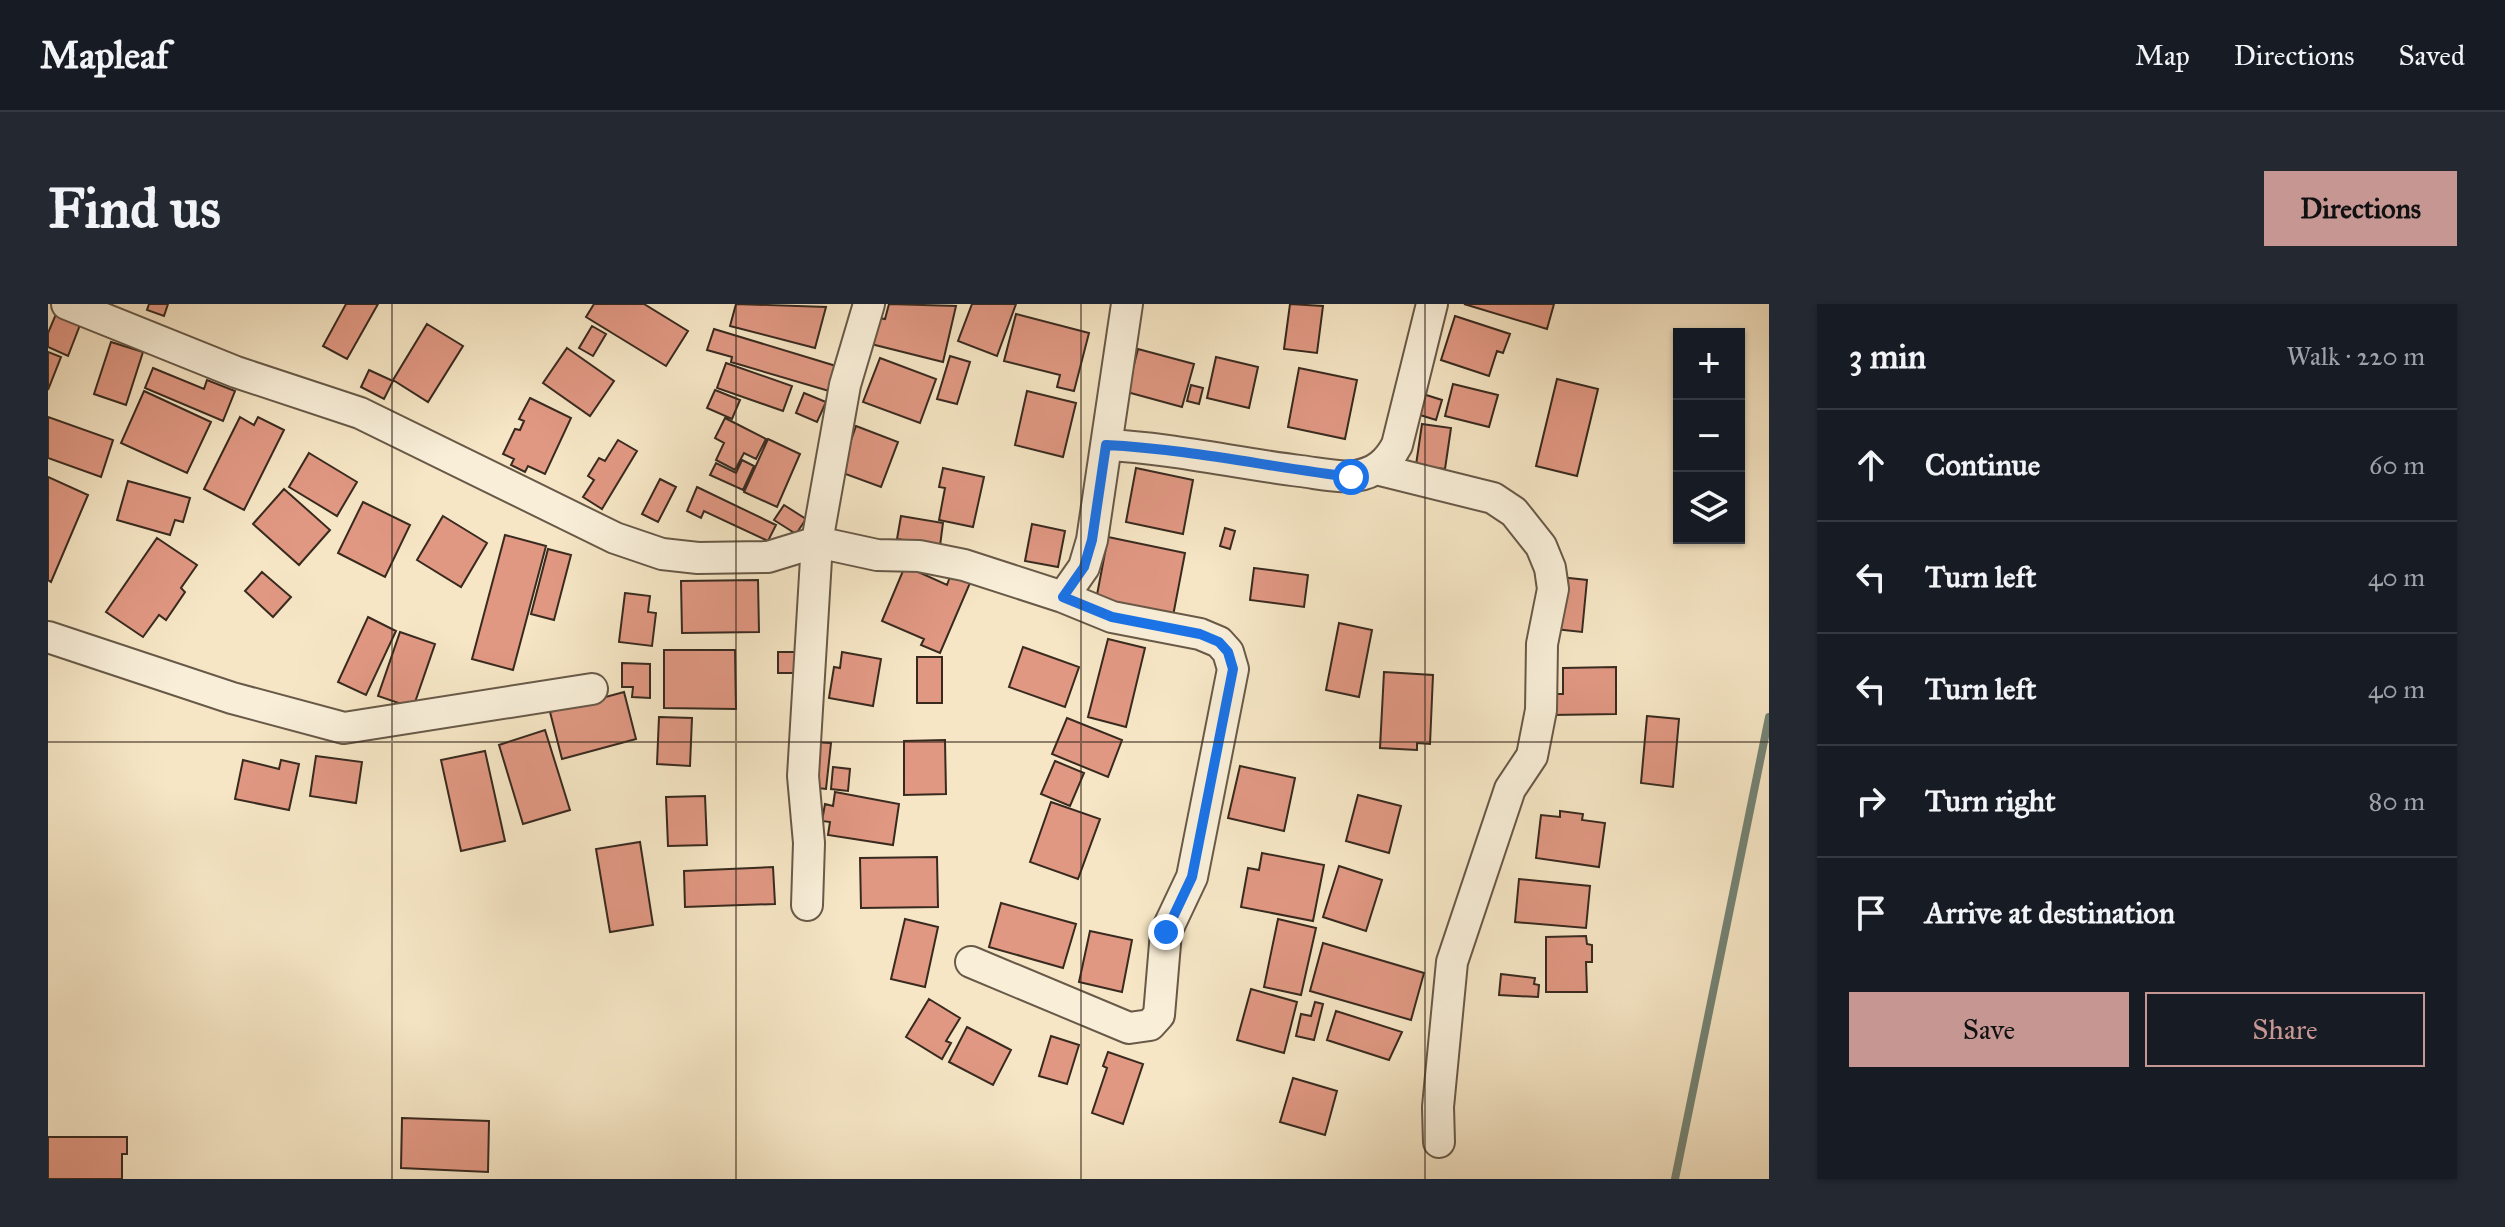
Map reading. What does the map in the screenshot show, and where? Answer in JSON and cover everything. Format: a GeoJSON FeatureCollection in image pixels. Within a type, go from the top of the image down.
{"type":"FeatureCollection","features":[{"type":"Feature","properties":{"kind":"street"},"geometry":{"type":"LineString","coordinates":[[67,304],[236,372],[360,413],[615,538],[662,554],[698,558],[768,557],[817,542],[877,555],[919,556],[964,565],[1063,597],[1112,617],[1200,634],[1219,642],[1228,652],[1233,669],[1192,877],[1166,932],[1159,1015],[1150,1025],[1129,1028],[971,962]]}},
{"type":"Feature","properties":{"kind":"street"},"geometry":{"type":"LineString","coordinates":[[807,905],[809,843],[803,776],[817,542],[845,385],[869,304]]}},
{"type":"Feature","properties":{"kind":"street"},"geometry":{"type":"LineString","coordinates":[[1063,597],[1084,567],[1092,540],[1127,304]]}},
{"type":"Feature","properties":{"kind":"street"},"geometry":{"type":"LineString","coordinates":[[1106,445],[1158,447],[1268,467],[1351,477],[1376,469],[1388,461],[1397,445],[1432,304]]}},
{"type":"Feature","properties":{"kind":"street"},"geometry":{"type":"LineString","coordinates":[[1376,469],[1493,498],[1514,512],[1541,546],[1550,568],[1553,589],[1542,644],[1538,733],[1532,756],[1510,789],[1452,962],[1438,1107],[1439,1142]]}},
{"type":"Feature","properties":{"kind":"street"},"geometry":{"type":"LineString","coordinates":[[48,637],[232,698],[344,728],[592,689]]}},
{"type":"Feature","properties":{"kind":"building"},"geometry":{"type":"Polygon","coordinates":[[[149,304],[168,304],[164,316],[147,310],[149,304]]]}},
{"type":"Feature","properties":{"kind":"building"},"geometry":{"type":"Polygon","coordinates":[[[346,304],[378,304],[347,359],[323,346],[346,304]]]}},
{"type":"Feature","properties":{"kind":"building"},"geometry":{"type":"Polygon","coordinates":[[[594,304],[644,304],[688,331],[666,366],[586,317],[594,304]]]}},
{"type":"Feature","properties":{"kind":"building"},"geometry":{"type":"Polygon","coordinates":[[[736,304],[826,307],[815,348],[730,326],[736,304]]]}},
{"type":"Feature","properties":{"kind":"building"},"geometry":{"type":"Polygon","coordinates":[[[889,304],[956,306],[943,362],[867,343],[873,317],[885,319],[889,304]]]}},
{"type":"Feature","properties":{"kind":"building"},"geometry":{"type":"Polygon","coordinates":[[[972,304],[1016,304],[997,356],[958,341],[972,304]]]}},
{"type":"Feature","properties":{"kind":"building"},"geometry":{"type":"Polygon","coordinates":[[[1290,304],[1323,306],[1317,353],[1284,349],[1290,304]]]}},
{"type":"Feature","properties":{"kind":"building"},"geometry":{"type":"Polygon","coordinates":[[[1464,304],[1554,304],[1547,329],[1464,304]]]}},
{"type":"Feature","properties":{"kind":"building"},"geometry":{"type":"Polygon","coordinates":[[[56,314],[80,325],[68,356],[48,347],[48,333],[56,314]]]}},
{"type":"Feature","properties":{"kind":"building"},"geometry":{"type":"Polygon","coordinates":[[[1016,314],[1089,333],[1074,391],[1057,387],[1060,375],[1004,361],[1016,314]]]}},
{"type":"Feature","properties":{"kind":"building"},"geometry":{"type":"Polygon","coordinates":[[[1455,316],[1510,334],[1503,353],[1497,351],[1489,376],[1441,360],[1455,316]]]}},
{"type":"Feature","properties":{"kind":"building"},"geometry":{"type":"Polygon","coordinates":[[[427,324],[463,346],[428,402],[393,380],[427,324]]]}},
{"type":"Feature","properties":{"kind":"building"},"geometry":{"type":"Polygon","coordinates":[[[592,326],[606,334],[593,356],[579,348],[592,326]]]}},
{"type":"Feature","properties":{"kind":"building"},"geometry":{"type":"Polygon","coordinates":[[[714,329],[836,366],[829,391],[731,362],[732,357],[707,350],[714,329]]]}},
{"type":"Feature","properties":{"kind":"building"},"geometry":{"type":"Polygon","coordinates":[[[111,342],[143,352],[126,405],[94,394],[111,342]]]}},
{"type":"Feature","properties":{"kind":"building"},"geometry":{"type":"Polygon","coordinates":[[[567,348],[614,381],[590,416],[543,383],[567,348]]]}},
{"type":"Feature","properties":{"kind":"building"},"geometry":{"type":"Polygon","coordinates":[[[1138,349],[1194,364],[1182,407],[1127,392],[1138,349]]]}},
{"type":"Feature","properties":{"kind":"building"},"geometry":{"type":"Polygon","coordinates":[[[48,352],[61,357],[48,390],[48,352]]]}},
{"type":"Feature","properties":{"kind":"building"},"geometry":{"type":"Polygon","coordinates":[[[950,356],[970,362],[957,404],[937,399],[950,356]]]}},
{"type":"Feature","properties":{"kind":"building"},"geometry":{"type":"Polygon","coordinates":[[[1216,357],[1258,367],[1249,408],[1207,398],[1216,357]]]}},
{"type":"Feature","properties":{"kind":"building"},"geometry":{"type":"Polygon","coordinates":[[[880,358],[936,379],[920,423],[863,402],[880,358]]]}},
{"type":"Feature","properties":{"kind":"building"},"geometry":{"type":"Polygon","coordinates":[[[726,363],[792,386],[783,411],[717,388],[726,363]]]}},
{"type":"Feature","properties":{"kind":"building"},"geometry":{"type":"Polygon","coordinates":[[[153,368],[204,389],[207,380],[235,391],[223,421],[145,388],[153,368]]]}},
{"type":"Feature","properties":{"kind":"building"},"geometry":{"type":"Polygon","coordinates":[[[1299,368],[1357,380],[1345,439],[1288,427],[1299,368]]]}},
{"type":"Feature","properties":{"kind":"building"},"geometry":{"type":"Polygon","coordinates":[[[369,370],[393,381],[384,399],[361,387],[369,370]]]}},
{"type":"Feature","properties":{"kind":"building"},"geometry":{"type":"Polygon","coordinates":[[[1557,379],[1598,389],[1577,476],[1536,466],[1557,379]]]}},
{"type":"Feature","properties":{"kind":"building"},"geometry":{"type":"Polygon","coordinates":[[[1453,384],[1498,395],[1489,427],[1445,416],[1453,384]]]}},
{"type":"Feature","properties":{"kind":"building"},"geometry":{"type":"Polygon","coordinates":[[[1191,385],[1203,388],[1199,404],[1187,401],[1191,385]]]}},
{"type":"Feature","properties":{"kind":"building"},"geometry":{"type":"Polygon","coordinates":[[[715,390],[740,400],[732,419],[707,408],[715,390]]]}},
{"type":"Feature","properties":{"kind":"building"},"geometry":{"type":"Polygon","coordinates":[[[144,391],[211,422],[187,473],[121,443],[144,391]]]}},
{"type":"Feature","properties":{"kind":"building"},"geometry":{"type":"Polygon","coordinates":[[[1027,391],[1076,403],[1063,457],[1015,445],[1027,391]]]}},
{"type":"Feature","properties":{"kind":"building"},"geometry":{"type":"Polygon","coordinates":[[[804,393],[826,402],[817,422],[796,413],[804,393]]]}},
{"type":"Feature","properties":{"kind":"building"},"geometry":{"type":"Polygon","coordinates":[[[1423,394],[1442,400],[1436,420],[1417,414],[1423,394]]]}},
{"type":"Feature","properties":{"kind":"building"},"geometry":{"type":"Polygon","coordinates":[[[530,398],[571,418],[545,474],[528,466],[525,472],[511,465],[514,459],[503,454],[515,429],[520,430],[524,421],[519,419],[530,398]]]}},
{"type":"Feature","properties":{"kind":"building"},"geometry":{"type":"Polygon","coordinates":[[[48,417],[113,440],[101,477],[48,458],[48,417]]]}},
{"type":"Feature","properties":{"kind":"building"},"geometry":{"type":"Polygon","coordinates":[[[240,417],[254,425],[258,417],[284,430],[244,510],[204,489],[240,417]]]}},
{"type":"Feature","properties":{"kind":"building"},"geometry":{"type":"Polygon","coordinates":[[[725,418],[766,439],[756,459],[744,453],[735,470],[716,460],[724,443],[715,438],[725,418]]]}},
{"type":"Feature","properties":{"kind":"building"},"geometry":{"type":"Polygon","coordinates":[[[1422,424],[1451,428],[1445,469],[1416,465],[1422,424]]]}},
{"type":"Feature","properties":{"kind":"building"},"geometry":{"type":"Polygon","coordinates":[[[856,426],[898,442],[881,487],[840,472],[856,426]]]}},
{"type":"Feature","properties":{"kind":"building"},"geometry":{"type":"Polygon","coordinates":[[[768,439],[800,454],[777,507],[744,492],[768,439]]]}},
{"type":"Feature","properties":{"kind":"building"},"geometry":{"type":"Polygon","coordinates":[[[618,440],[637,451],[602,509],[583,497],[594,480],[588,476],[599,458],[605,461],[618,440]]]}},
{"type":"Feature","properties":{"kind":"building"},"geometry":{"type":"Polygon","coordinates":[[[309,453],[357,482],[337,516],[289,487],[309,453]]]}},
{"type":"Feature","properties":{"kind":"building"},"geometry":{"type":"Polygon","coordinates":[[[742,460],[754,466],[743,490],[710,475],[716,463],[736,473],[742,460]]]}},
{"type":"Feature","properties":{"kind":"building"},"geometry":{"type":"Polygon","coordinates":[[[943,468],[984,477],[973,527],[939,520],[945,488],[939,487],[943,468]]]}},
{"type":"Feature","properties":{"kind":"building"},"geometry":{"type":"Polygon","coordinates":[[[1136,468],[1193,480],[1183,534],[1126,522],[1136,468]]]}},
{"type":"Feature","properties":{"kind":"building"},"geometry":{"type":"Polygon","coordinates":[[[48,477],[88,495],[51,582],[48,580],[48,477]]]}},
{"type":"Feature","properties":{"kind":"building"},"geometry":{"type":"Polygon","coordinates":[[[660,479],[676,487],[658,522],[642,514],[660,479]]]}},
{"type":"Feature","properties":{"kind":"building"},"geometry":{"type":"Polygon","coordinates":[[[128,481],[190,498],[183,522],[175,520],[170,535],[117,520],[128,481]]]}},
{"type":"Feature","properties":{"kind":"building"},"geometry":{"type":"Polygon","coordinates":[[[697,487],[776,525],[768,541],[704,511],[701,518],[687,511],[697,487]]]}},
{"type":"Feature","properties":{"kind":"building"},"geometry":{"type":"Polygon","coordinates":[[[284,489],[330,530],[299,565],[253,524],[284,489]]]}},
{"type":"Feature","properties":{"kind":"building"},"geometry":{"type":"Polygon","coordinates":[[[363,502],[410,525],[385,577],[338,553],[363,502]]]}},
{"type":"Feature","properties":{"kind":"building"},"geometry":{"type":"Polygon","coordinates":[[[784,505],[806,519],[796,534],[774,520],[784,505]]]}},
{"type":"Feature","properties":{"kind":"building"},"geometry":{"type":"Polygon","coordinates":[[[443,516],[487,543],[461,587],[417,560],[443,516]]]}},
{"type":"Feature","properties":{"kind":"building"},"geometry":{"type":"Polygon","coordinates":[[[901,516],[943,523],[940,546],[897,539],[901,516]]]}},
{"type":"Feature","properties":{"kind":"building"},"geometry":{"type":"Polygon","coordinates":[[[1032,524],[1065,531],[1058,567],[1025,561],[1032,524]]]}},
{"type":"Feature","properties":{"kind":"building"},"geometry":{"type":"Polygon","coordinates":[[[1225,528],[1235,531],[1230,549],[1220,546],[1225,528]]]}},
{"type":"Feature","properties":{"kind":"building"},"geometry":{"type":"Polygon","coordinates":[[[505,535],[546,546],[513,670],[472,659],[505,535]]]}},
{"type":"Feature","properties":{"kind":"building"},"geometry":{"type":"Polygon","coordinates":[[[1108,537],[1185,553],[1173,616],[1096,600],[1108,537]]]}},
{"type":"Feature","properties":{"kind":"building"},"geometry":{"type":"Polygon","coordinates":[[[157,538],[197,565],[181,588],[185,592],[166,620],[159,615],[143,637],[106,612],[157,538]]]}},
{"type":"Feature","properties":{"kind":"building"},"geometry":{"type":"Polygon","coordinates":[[[548,549],[571,555],[554,620],[531,614],[548,549]]]}},
{"type":"Feature","properties":{"kind":"building"},"geometry":{"type":"Polygon","coordinates":[[[905,566],[947,585],[951,574],[970,583],[940,653],[921,645],[924,639],[882,621],[905,566]]]}},
{"type":"Feature","properties":{"kind":"building"},"geometry":{"type":"Polygon","coordinates":[[[1254,568],[1308,575],[1304,607],[1250,600],[1254,568]]]}},
{"type":"Feature","properties":{"kind":"building"},"geometry":{"type":"Polygon","coordinates":[[[262,572],[291,597],[273,617],[245,591],[262,572]]]}},
{"type":"Feature","properties":{"kind":"building"},"geometry":{"type":"Polygon","coordinates":[[[1560,577],[1587,580],[1582,632],[1555,629],[1560,577]]]}},
{"type":"Feature","properties":{"kind":"building"},"geometry":{"type":"Polygon","coordinates":[[[758,580],[759,632],[682,633],[681,581],[758,580]]]}},
{"type":"Feature","properties":{"kind":"building"},"geometry":{"type":"Polygon","coordinates":[[[625,593],[650,596],[648,612],[656,613],[652,646],[619,642],[625,593]]]}},
{"type":"Feature","properties":{"kind":"building"},"geometry":{"type":"Polygon","coordinates":[[[368,617],[396,631],[366,695],[338,682],[368,617]]]}},
{"type":"Feature","properties":{"kind":"building"},"geometry":{"type":"Polygon","coordinates":[[[1339,623],[1372,630],[1359,697],[1326,690],[1339,623]]]}},
{"type":"Feature","properties":{"kind":"building"},"geometry":{"type":"Polygon","coordinates":[[[400,632],[435,644],[413,708],[378,696],[400,632]]]}},
{"type":"Feature","properties":{"kind":"building"},"geometry":{"type":"Polygon","coordinates":[[[1108,639],[1145,648],[1126,727],[1088,717],[1108,639]]]}},
{"type":"Feature","properties":{"kind":"building"},"geometry":{"type":"Polygon","coordinates":[[[1023,647],[1079,667],[1065,707],[1009,687],[1023,647]]]}},
{"type":"Feature","properties":{"kind":"building"},"geometry":{"type":"Polygon","coordinates":[[[664,650],[735,650],[736,709],[664,708],[664,650]]]}},
{"type":"Feature","properties":{"kind":"building"},"geometry":{"type":"Polygon","coordinates":[[[778,652],[800,652],[800,673],[778,673],[778,652]]]}},
{"type":"Feature","properties":{"kind":"building"},"geometry":{"type":"Polygon","coordinates":[[[842,652],[881,659],[873,706],[829,698],[834,667],[840,668],[842,652]]]}},
{"type":"Feature","properties":{"kind":"building"},"geometry":{"type":"Polygon","coordinates":[[[917,657],[942,657],[942,703],[917,703],[917,657]]]}},
{"type":"Feature","properties":{"kind":"building"},"geometry":{"type":"Polygon","coordinates":[[[622,663],[650,664],[650,698],[632,697],[633,687],[622,687],[622,663]]]}},
{"type":"Feature","properties":{"kind":"building"},"geometry":{"type":"Polygon","coordinates":[[[1616,667],[1616,714],[1552,715],[1551,694],[1563,694],[1563,668],[1616,667]]]}},
{"type":"Feature","properties":{"kind":"building"},"geometry":{"type":"Polygon","coordinates":[[[1384,672],[1433,675],[1430,744],[1417,743],[1417,750],[1380,748],[1384,672]]]}},
{"type":"Feature","properties":{"kind":"building"},"geometry":{"type":"Polygon","coordinates":[[[624,692],[636,739],[562,759],[550,712],[624,692]]]}},
{"type":"Feature","properties":{"kind":"building"},"geometry":{"type":"Polygon","coordinates":[[[1647,716],[1679,719],[1673,787],[1641,783],[1647,716]]]}},
{"type":"Feature","properties":{"kind":"building"},"geometry":{"type":"Polygon","coordinates":[[[659,717],[692,718],[690,766],[657,764],[659,717]]]}},
{"type":"Feature","properties":{"kind":"building"},"geometry":{"type":"Polygon","coordinates":[[[1067,718],[1122,740],[1108,777],[1052,754],[1067,718]]]}},
{"type":"Feature","properties":{"kind":"building"},"geometry":{"type":"Polygon","coordinates":[[[545,730],[570,810],[523,824],[499,745],[545,730]]]}},
{"type":"Feature","properties":{"kind":"building"},"geometry":{"type":"Polygon","coordinates":[[[945,740],[946,794],[904,795],[904,741],[945,740]]]}},
{"type":"Feature","properties":{"kind":"building"},"geometry":{"type":"Polygon","coordinates":[[[813,742],[831,743],[826,789],[809,787],[813,742]]]}},
{"type":"Feature","properties":{"kind":"building"},"geometry":{"type":"Polygon","coordinates":[[[485,751],[505,841],[461,851],[441,760],[485,751]]]}},
{"type":"Feature","properties":{"kind":"building"},"geometry":{"type":"Polygon","coordinates":[[[316,756],[362,762],[356,803],[310,796],[316,756]]]}},
{"type":"Feature","properties":{"kind":"building"},"geometry":{"type":"Polygon","coordinates":[[[243,760],[279,769],[281,760],[299,764],[289,810],[235,799],[243,760]]]}},
{"type":"Feature","properties":{"kind":"building"},"geometry":{"type":"Polygon","coordinates":[[[1055,761],[1084,773],[1070,806],[1041,794],[1055,761]]]}},
{"type":"Feature","properties":{"kind":"building"},"geometry":{"type":"Polygon","coordinates":[[[1240,766],[1295,778],[1284,831],[1228,818],[1240,766]]]}},
{"type":"Feature","properties":{"kind":"building"},"geometry":{"type":"Polygon","coordinates":[[[833,767],[850,769],[848,791],[831,789],[833,767]]]}},
{"type":"Feature","properties":{"kind":"building"},"geometry":{"type":"Polygon","coordinates":[[[835,792],[899,804],[893,845],[828,835],[830,822],[822,821],[825,804],[833,806],[835,792]]]}},
{"type":"Feature","properties":{"kind":"building"},"geometry":{"type":"Polygon","coordinates":[[[1358,795],[1401,806],[1389,853],[1346,841],[1358,795]]]}},
{"type":"Feature","properties":{"kind":"building"},"geometry":{"type":"Polygon","coordinates":[[[705,796],[707,845],[668,846],[666,797],[705,796]]]}},
{"type":"Feature","properties":{"kind":"building"},"geometry":{"type":"Polygon","coordinates":[[[1051,802],[1100,819],[1078,879],[1030,862],[1051,802]]]}},
{"type":"Feature","properties":{"kind":"building"},"geometry":{"type":"Polygon","coordinates":[[[1560,811],[1583,814],[1582,820],[1605,823],[1599,867],[1536,858],[1541,815],[1560,817],[1560,811]]]}},
{"type":"Feature","properties":{"kind":"building"},"geometry":{"type":"Polygon","coordinates":[[[640,842],[653,925],[610,932],[596,849],[640,842]]]}},
{"type":"Feature","properties":{"kind":"building"},"geometry":{"type":"Polygon","coordinates":[[[1262,853],[1324,865],[1313,921],[1241,907],[1248,868],[1259,870],[1262,853]]]}},
{"type":"Feature","properties":{"kind":"building"},"geometry":{"type":"Polygon","coordinates":[[[937,857],[938,907],[861,908],[860,858],[937,857]]]}},
{"type":"Feature","properties":{"kind":"building"},"geometry":{"type":"Polygon","coordinates":[[[1339,866],[1382,880],[1366,931],[1323,917],[1339,866]]]}},
{"type":"Feature","properties":{"kind":"building"},"geometry":{"type":"Polygon","coordinates":[[[773,867],[775,904],[685,907],[684,871],[773,867]]]}},
{"type":"Feature","properties":{"kind":"building"},"geometry":{"type":"Polygon","coordinates":[[[1519,879],[1590,886],[1586,928],[1515,922],[1519,879]]]}},
{"type":"Feature","properties":{"kind":"building"},"geometry":{"type":"Polygon","coordinates":[[[1001,903],[1076,924],[1063,968],[989,947],[1001,903]]]}},
{"type":"Feature","properties":{"kind":"building"},"geometry":{"type":"Polygon","coordinates":[[[905,919],[938,927],[925,987],[891,979],[905,919]]]}},
{"type":"Feature","properties":{"kind":"building"},"geometry":{"type":"Polygon","coordinates":[[[1278,919],[1316,928],[1301,995],[1264,987],[1278,919]]]}},
{"type":"Feature","properties":{"kind":"building"},"geometry":{"type":"Polygon","coordinates":[[[1090,931],[1132,940],[1122,992],[1079,982],[1090,931]]]}},
{"type":"Feature","properties":{"kind":"building"},"geometry":{"type":"Polygon","coordinates":[[[1586,936],[1587,944],[1592,945],[1592,962],[1586,962],[1587,992],[1546,992],[1546,937],[1586,936]]]}},
{"type":"Feature","properties":{"kind":"building"},"geometry":{"type":"Polygon","coordinates":[[[1323,943],[1424,973],[1411,1020],[1310,991],[1323,943]]]}},
{"type":"Feature","properties":{"kind":"building"},"geometry":{"type":"Polygon","coordinates":[[[1501,974],[1535,978],[1534,984],[1539,985],[1538,997],[1499,995],[1501,974]]]}},
{"type":"Feature","properties":{"kind":"building"},"geometry":{"type":"Polygon","coordinates":[[[1251,989],[1297,1002],[1284,1053],[1237,1040],[1251,989]]]}},
{"type":"Feature","properties":{"kind":"building"},"geometry":{"type":"Polygon","coordinates":[[[929,999],[960,1018],[946,1041],[951,1043],[942,1059],[906,1037],[929,999]]]}},
{"type":"Feature","properties":{"kind":"building"},"geometry":{"type":"Polygon","coordinates":[[[1315,1002],[1323,1004],[1314,1040],[1296,1036],[1301,1014],[1311,1016],[1315,1002]]]}},
{"type":"Feature","properties":{"kind":"building"},"geometry":{"type":"Polygon","coordinates":[[[1336,1011],[1402,1032],[1389,1060],[1327,1040],[1336,1011]]]}},
{"type":"Feature","properties":{"kind":"building"},"geometry":{"type":"Polygon","coordinates":[[[967,1027],[1011,1050],[993,1085],[949,1062],[967,1027]]]}},
{"type":"Feature","properties":{"kind":"building"},"geometry":{"type":"Polygon","coordinates":[[[1051,1036],[1079,1045],[1067,1084],[1039,1076],[1051,1036]]]}},
{"type":"Feature","properties":{"kind":"building"},"geometry":{"type":"Polygon","coordinates":[[[1108,1052],[1143,1064],[1123,1124],[1092,1113],[1107,1068],[1103,1066],[1108,1052]]]}},
{"type":"Feature","properties":{"kind":"building"},"geometry":{"type":"Polygon","coordinates":[[[1293,1078],[1337,1091],[1325,1135],[1280,1122],[1293,1078]]]}},
{"type":"Feature","properties":{"kind":"building"},"geometry":{"type":"Polygon","coordinates":[[[402,1118],[489,1121],[488,1172],[401,1168],[402,1118]]]}},
{"type":"Feature","properties":{"kind":"building"},"geometry":{"type":"Polygon","coordinates":[[[48,1137],[127,1137],[127,1154],[122,1154],[122,1179],[48,1179],[48,1137]]]}},
{"type":"Feature","properties":{"kind":"waterway"},"geometry":{"type":"LineString","coordinates":[[1675,1179],[1769,717]]}},
{"type":"Feature","properties":{"kind":"route"},"geometry":{"type":"LineString","coordinates":[[1166,932],[1192,877],[1233,669],[1228,652],[1219,642],[1200,634],[1112,617],[1063,597],[1084,567],[1092,540],[1106,445],[1158,447],[1268,467],[1351,477]]}}]}
